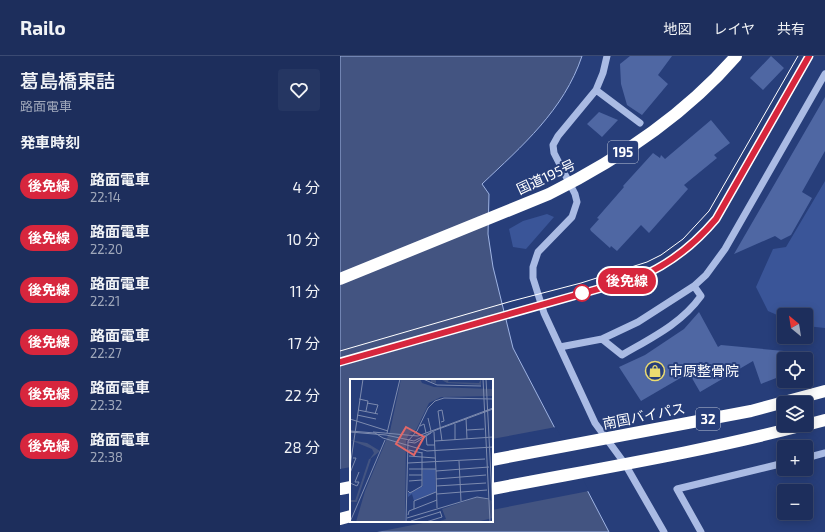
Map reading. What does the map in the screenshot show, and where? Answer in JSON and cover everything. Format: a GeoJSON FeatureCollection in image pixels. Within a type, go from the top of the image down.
{"type":"FeatureCollection","features":[{"type":"Feature","properties":{"kind":"highway","name":"国道195号"},"geometry":{"type":"LineString","coordinates":[[340,279],[490,218],[570,183],[634,146],[650,134],[691,101],[718,76],[736,56]]}},
{"type":"Feature","properties":{"kind":"highway","name":"南国バイパス"},"geometry":{"type":"LineString","coordinates":[[493,460],[751,411],[825,392]]}},
{"type":"Feature","properties":{"kind":"highway","name":"32"},"geometry":{"type":"LineString","coordinates":[[813,423],[825,420]]}},
{"type":"Feature","properties":{"kind":"highway","name":"32"},"geometry":{"type":"LineString","coordinates":[[493,489],[625,464],[779,432]]}},
{"type":"Feature","properties":{"kind":"highway"},"geometry":{"type":"LineString","coordinates":[[340,489],[350,487]]}},
{"type":"Feature","properties":{"kind":"highway"},"geometry":{"type":"LineString","coordinates":[[340,518],[350,516]]}},
{"type":"Feature","properties":{"kind":"street"},"geometry":{"type":"LineString","coordinates":[[606,56],[603,73],[596,90],[558,136],[554,145],[554,153],[570,183],[577,202],[572,217],[538,252],[533,267],[534,278],[538,294],[560,347],[595,423],[625,464],[664,532]]}},
{"type":"Feature","properties":{"kind":"street"},"geometry":{"type":"LineString","coordinates":[[560,347],[602,339],[638,322],[694,286],[706,275],[725,249],[825,74]]}},
{"type":"Feature","properties":{"kind":"street"},"geometry":{"type":"LineString","coordinates":[[596,90],[640,123]]}},
{"type":"Feature","properties":{"kind":"street"},"geometry":{"type":"LineString","coordinates":[[602,339],[622,355],[681,318],[701,296],[694,286]]}},
{"type":"Feature","properties":{"kind":"street"},"geometry":{"type":"LineString","coordinates":[[813,456],[825,453]]}},
{"type":"Feature","properties":{"kind":"street"},"geometry":{"type":"LineString","coordinates":[[701,532],[677,489],[777,465]]}},
{"type":"Feature","properties":{"kind":"shaded area"},"geometry":{"type":"Polygon","coordinates":[[[340,56],[582,56],[574,75],[553,110],[512,156],[482,184],[489,194],[488,234],[493,267],[513,348],[609,532],[340,532],[340,56]]]}},
{"type":"Feature","properties":{"kind":"shaded area"},"geometry":{"type":"Polygon","coordinates":[[[825,181],[825,328],[813,327],[813,308],[777,308],[777,315],[768,311],[756,287],[773,249],[786,247],[825,181]]]}},
{"type":"Feature","properties":{"kind":"shaded area"},"geometry":{"type":"Polygon","coordinates":[[[547,214],[554,217],[526,249],[513,247],[509,229],[523,221],[547,214]]]}},
{"type":"Feature","properties":{"kind":"pier"},"geometry":{"type":"Polygon","coordinates":[[[556,427],[589,491],[493,510],[493,439],[556,427]]]}},
{"type":"Feature","properties":{"kind":"pier"},"geometry":{"type":"Polygon","coordinates":[[[350,467],[350,522],[428,522],[377,532],[340,532],[340,469],[350,467]]]}},
{"type":"Feature","properties":{"kind":"building"},"geometry":{"type":"Polygon","coordinates":[[[630,56],[672,56],[658,75],[668,84],[642,115],[627,105],[621,84],[620,64],[630,56]]]}},
{"type":"Feature","properties":{"kind":"building"},"geometry":{"type":"Polygon","coordinates":[[[771,56],[784,68],[763,90],[750,78],[771,56]]]}},
{"type":"Feature","properties":{"kind":"building"},"geometry":{"type":"Polygon","coordinates":[[[825,97],[825,151],[802,192],[812,198],[791,235],[781,240],[775,236],[734,254],[825,97]]]}},
{"type":"Feature","properties":{"kind":"building"},"geometry":{"type":"Polygon","coordinates":[[[599,112],[618,120],[602,137],[587,124],[599,112]]]}},
{"type":"Feature","properties":{"kind":"building"},"geometry":{"type":"Polygon","coordinates":[[[711,120],[730,143],[714,155],[717,158],[684,185],[688,189],[649,233],[641,225],[617,251],[611,246],[610,248],[591,231],[590,229],[599,219],[597,218],[653,153],[660,158],[661,155],[665,159],[711,120]]]}},
{"type":"Feature","properties":{"kind":"building"},"geometry":{"type":"Polygon","coordinates":[[[699,312],[718,347],[721,345],[784,351],[777,352],[777,378],[761,384],[753,361],[700,392],[689,373],[641,401],[619,367],[645,355],[684,329],[699,312]]]}},
{"type":"Feature","properties":{"kind":"tram line"},"geometry":{"type":"LineString","coordinates":[[340,351],[512,301],[581,283],[647,262],[661,255],[683,239],[709,211],[798,56]]}},
{"type":"Feature","properties":{"kind":"tram line"},"geometry":{"type":"LineString","coordinates":[[340,362],[637,279],[670,261],[690,246],[716,219],[809,56]]}},
{"type":"Feature","properties":{"kind":"tram line","name":"後免線"},"geometry":{"type":"LineString","coordinates":[[340,362],[637,278],[655,271],[668,263],[704,234],[716,219],[809,56]]}},
{"type":"Feature","properties":{"kind":"place","name":"市原整骨院"},"geometry":{"type":"Point","coordinates":[655,371]}}]}
